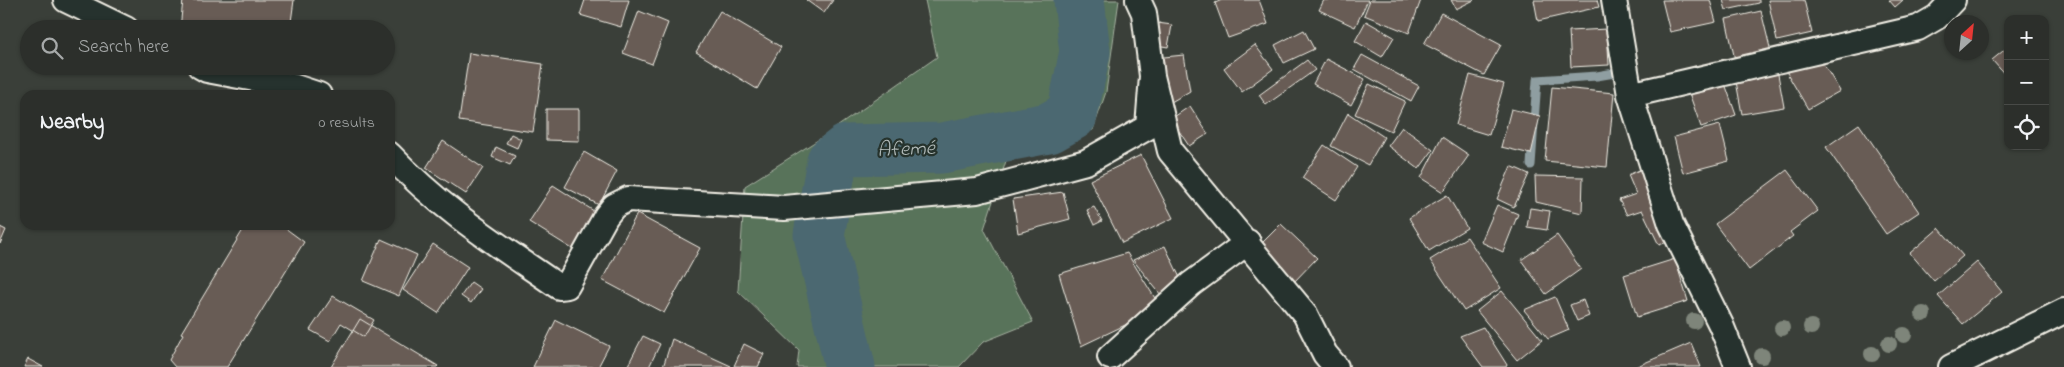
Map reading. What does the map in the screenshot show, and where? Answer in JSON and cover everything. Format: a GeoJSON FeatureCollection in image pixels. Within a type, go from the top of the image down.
{"type":"FeatureCollection","features":[{"type":"Feature","properties":{"kind":"street"},"geometry":{"type":"LineString","coordinates":[[70,0],[109,20]]}},
{"type":"Feature","properties":{"kind":"street"},"geometry":{"type":"LineString","coordinates":[[1138,0],[1144,13],[1152,76],[1170,151],[1248,242],[1305,314],[1325,354],[1336,367]]}},
{"type":"Feature","properties":{"kind":"street"},"geometry":{"type":"LineString","coordinates":[[1614,0],[1630,95],[1671,224],[1721,325],[1738,367]]}},
{"type":"Feature","properties":{"kind":"street"},"geometry":{"type":"LineString","coordinates":[[1630,95],[1918,28],[1937,17],[1953,0]]}},
{"type":"Feature","properties":{"kind":"street"},"geometry":{"type":"LineString","coordinates":[[234,75],[304,90]]}},
{"type":"Feature","properties":{"kind":"street"},"geometry":{"type":"LineString","coordinates":[[395,160],[420,187],[443,207],[559,287],[567,286],[614,206],[628,199],[784,208],[977,191],[1086,162],[1148,127],[1152,76]]}},
{"type":"Feature","properties":{"kind":"street"},"geometry":{"type":"LineString","coordinates":[[1110,357],[1191,284],[1248,242]]}},
{"type":"Feature","properties":{"kind":"street"},"geometry":{"type":"LineString","coordinates":[[1951,367],[2064,311]]}},
{"type":"Feature","properties":{"kind":"green space"},"geometry":{"type":"Polygon","coordinates":[[[925,0],[1119,0],[1106,92],[1093,130],[1006,161],[984,229],[1033,322],[983,342],[959,367],[797,367],[799,350],[738,291],[745,186],[821,138],[937,57],[925,0]]]}},
{"type":"Feature","properties":{"kind":"building"},"geometry":{"type":"Polygon","coordinates":[[[183,0],[294,0],[291,20],[181,20],[183,0]]]}},
{"type":"Feature","properties":{"kind":"building"},"geometry":{"type":"Polygon","coordinates":[[[585,0],[629,0],[621,27],[580,15],[585,0]]]}},
{"type":"Feature","properties":{"kind":"building"},"geometry":{"type":"Polygon","coordinates":[[[806,0],[833,0],[824,13],[806,0]]]}},
{"type":"Feature","properties":{"kind":"building"},"geometry":{"type":"Polygon","coordinates":[[[1222,0],[1259,0],[1268,24],[1228,38],[1215,3],[1222,0]]]}},
{"type":"Feature","properties":{"kind":"building"},"geometry":{"type":"Polygon","coordinates":[[[1324,0],[1368,0],[1355,27],[1319,10],[1324,0]]]}},
{"type":"Feature","properties":{"kind":"building"},"geometry":{"type":"Polygon","coordinates":[[[1370,0],[1421,0],[1409,33],[1364,15],[1370,0]]]}},
{"type":"Feature","properties":{"kind":"building"},"geometry":{"type":"Polygon","coordinates":[[[1451,0],[1474,0],[1456,9],[1451,0]]]}},
{"type":"Feature","properties":{"kind":"building"},"geometry":{"type":"Polygon","coordinates":[[[1534,0],[1597,0],[1599,7],[1538,21],[1534,0]]]}},
{"type":"Feature","properties":{"kind":"building"},"geometry":{"type":"Polygon","coordinates":[[[1662,0],[1710,0],[1716,22],[1670,32],[1662,0]]]}},
{"type":"Feature","properties":{"kind":"building"},"geometry":{"type":"Polygon","coordinates":[[[1723,0],[1759,0],[1759,3],[1726,10],[1723,0]]]}},
{"type":"Feature","properties":{"kind":"building"},"geometry":{"type":"Polygon","coordinates":[[[1768,0],[1804,0],[1812,33],[1777,41],[1768,0]]]}},
{"type":"Feature","properties":{"kind":"building"},"geometry":{"type":"Polygon","coordinates":[[[1889,0],[1903,0],[1895,7],[1889,0]]]}},
{"type":"Feature","properties":{"kind":"building"},"geometry":{"type":"Polygon","coordinates":[[[639,11],[668,23],[652,64],[623,53],[639,11]]]}},
{"type":"Feature","properties":{"kind":"building"},"geometry":{"type":"Polygon","coordinates":[[[720,11],[781,47],[757,89],[696,52],[720,11]]]}},
{"type":"Feature","properties":{"kind":"building"},"geometry":{"type":"Polygon","coordinates":[[[1761,11],[1771,52],[1735,60],[1726,19],[1761,11]]]}},
{"type":"Feature","properties":{"kind":"building"},"geometry":{"type":"Polygon","coordinates":[[[1441,13],[1501,45],[1484,75],[1424,44],[1441,13]]]}},
{"type":"Feature","properties":{"kind":"building"},"geometry":{"type":"Polygon","coordinates":[[[1366,21],[1394,37],[1382,57],[1355,41],[1366,21]]]}},
{"type":"Feature","properties":{"kind":"building"},"geometry":{"type":"Polygon","coordinates":[[[1150,22],[1172,25],[1168,47],[1150,44],[1150,22]]]}},
{"type":"Feature","properties":{"kind":"building"},"geometry":{"type":"Polygon","coordinates":[[[1607,29],[1609,65],[1571,67],[1569,31],[1607,29]]]}},
{"type":"Feature","properties":{"kind":"building"},"geometry":{"type":"Polygon","coordinates":[[[1304,30],[1314,49],[1284,63],[1275,45],[1304,30]]]}},
{"type":"Feature","properties":{"kind":"building"},"geometry":{"type":"Polygon","coordinates":[[[1255,45],[1273,69],[1242,92],[1224,68],[1255,45]]]}},
{"type":"Feature","properties":{"kind":"building"},"geometry":{"type":"Polygon","coordinates":[[[2004,50],[2004,74],[1992,60],[2004,50]]]}},
{"type":"Feature","properties":{"kind":"building"},"geometry":{"type":"Polygon","coordinates":[[[469,53],[543,64],[533,132],[459,121],[469,53]]]}},
{"type":"Feature","properties":{"kind":"building"},"geometry":{"type":"Polygon","coordinates":[[[1184,55],[1190,91],[1166,105],[1154,58],[1184,55]]]}},
{"type":"Feature","properties":{"kind":"building"},"geometry":{"type":"Polygon","coordinates":[[[1362,55],[1419,86],[1411,101],[1354,69],[1362,55]]]}},
{"type":"Feature","properties":{"kind":"building"},"geometry":{"type":"Polygon","coordinates":[[[1818,55],[1840,91],[1808,109],[1787,73],[1818,55]]]}},
{"type":"Feature","properties":{"kind":"building"},"geometry":{"type":"Polygon","coordinates":[[[1326,59],[1365,79],[1351,105],[1313,84],[1326,59]]]}},
{"type":"Feature","properties":{"kind":"building"},"geometry":{"type":"Polygon","coordinates":[[[1307,60],[1315,70],[1266,105],[1259,95],[1307,60]]]}},
{"type":"Feature","properties":{"kind":"building"},"geometry":{"type":"Polygon","coordinates":[[[1777,69],[1784,107],[1742,114],[1735,76],[1777,69]]]}},
{"type":"Feature","properties":{"kind":"building"},"geometry":{"type":"Polygon","coordinates":[[[1470,75],[1504,84],[1489,135],[1456,125],[1470,75]]]}},
{"type":"Feature","properties":{"kind":"building"},"geometry":{"type":"Polygon","coordinates":[[[1723,78],[1736,115],[1701,127],[1688,90],[1723,78]]]}},
{"type":"Feature","properties":{"kind":"building"},"geometry":{"type":"Polygon","coordinates":[[[1369,84],[1405,101],[1391,131],[1355,114],[1369,84]]]}},
{"type":"Feature","properties":{"kind":"building"},"geometry":{"type":"Polygon","coordinates":[[[1552,87],[1614,93],[1607,167],[1545,161],[1552,87]]]}},
{"type":"Feature","properties":{"kind":"building"},"geometry":{"type":"Polygon","coordinates":[[[1190,106],[1208,134],[1189,146],[1171,119],[1190,106]]]}},
{"type":"Feature","properties":{"kind":"building"},"geometry":{"type":"Polygon","coordinates":[[[546,109],[579,109],[579,141],[546,140],[546,109]]]}},
{"type":"Feature","properties":{"kind":"building"},"geometry":{"type":"Polygon","coordinates":[[[1511,109],[1540,116],[1531,154],[1501,147],[1511,109]]]}},
{"type":"Feature","properties":{"kind":"building"},"geometry":{"type":"Polygon","coordinates":[[[1348,113],[1384,137],[1368,165],[1331,146],[1348,113]]]}},
{"type":"Feature","properties":{"kind":"building"},"geometry":{"type":"Polygon","coordinates":[[[1859,124],[1919,212],[1886,234],[1826,147],[1859,124]]]}},
{"type":"Feature","properties":{"kind":"building"},"geometry":{"type":"Polygon","coordinates":[[[1720,125],[1729,161],[1683,173],[1674,137],[1720,125]]]}},
{"type":"Feature","properties":{"kind":"building"},"geometry":{"type":"Polygon","coordinates":[[[1402,127],[1433,150],[1419,169],[1388,146],[1402,127]]]}},
{"type":"Feature","properties":{"kind":"building"},"geometry":{"type":"Polygon","coordinates":[[[511,134],[521,139],[517,148],[506,143],[511,134]]]}},
{"type":"Feature","properties":{"kind":"building"},"geometry":{"type":"Polygon","coordinates":[[[1442,137],[1469,155],[1443,192],[1421,178],[1442,137]]]}},
{"type":"Feature","properties":{"kind":"building"},"geometry":{"type":"Polygon","coordinates":[[[443,141],[483,168],[466,194],[426,168],[443,141]]]}},
{"type":"Feature","properties":{"kind":"building"},"geometry":{"type":"Polygon","coordinates":[[[1324,145],[1357,167],[1336,200],[1302,178],[1324,145]]]}},
{"type":"Feature","properties":{"kind":"building"},"geometry":{"type":"Polygon","coordinates":[[[496,147],[515,156],[510,165],[492,157],[496,147]]]}},
{"type":"Feature","properties":{"kind":"building"},"geometry":{"type":"Polygon","coordinates":[[[584,152],[617,171],[599,205],[565,187],[584,152]]]}},
{"type":"Feature","properties":{"kind":"building"},"geometry":{"type":"Polygon","coordinates":[[[1141,155],[1173,218],[1122,243],[1090,180],[1141,155]]]}},
{"type":"Feature","properties":{"kind":"building"},"geometry":{"type":"Polygon","coordinates":[[[1511,166],[1529,174],[1514,207],[1497,199],[1511,166]]]}},
{"type":"Feature","properties":{"kind":"building"},"geometry":{"type":"Polygon","coordinates":[[[1644,168],[1673,240],[1659,245],[1642,210],[1627,215],[1619,200],[1636,194],[1628,175],[1644,168]]]}},
{"type":"Feature","properties":{"kind":"building"},"geometry":{"type":"Polygon","coordinates":[[[1787,170],[1818,211],[1790,232],[1793,236],[1749,270],[1715,224],[1787,170]]]}},
{"type":"Feature","properties":{"kind":"building"},"geometry":{"type":"Polygon","coordinates":[[[1535,176],[1583,177],[1582,213],[1536,202],[1535,176]]]}},
{"type":"Feature","properties":{"kind":"building"},"geometry":{"type":"Polygon","coordinates":[[[553,185],[597,213],[574,250],[529,222],[553,185]]]}},
{"type":"Feature","properties":{"kind":"building"},"geometry":{"type":"Polygon","coordinates":[[[1063,192],[1070,219],[1018,233],[1013,199],[1063,192]]]}},
{"type":"Feature","properties":{"kind":"building"},"geometry":{"type":"Polygon","coordinates":[[[1447,195],[1467,228],[1429,251],[1409,218],[1447,195]]]}},
{"type":"Feature","properties":{"kind":"building"},"geometry":{"type":"Polygon","coordinates":[[[1497,205],[1518,214],[1503,252],[1481,242],[1497,205]]]}},
{"type":"Feature","properties":{"kind":"building"},"geometry":{"type":"Polygon","coordinates":[[[1094,207],[1102,221],[1094,225],[1087,210],[1094,207]]]}},
{"type":"Feature","properties":{"kind":"building"},"geometry":{"type":"Polygon","coordinates":[[[1530,208],[1550,211],[1547,230],[1527,227],[1530,208]]]}},
{"type":"Feature","properties":{"kind":"building"},"geometry":{"type":"Polygon","coordinates":[[[637,214],[700,248],[664,313],[602,280],[637,214]]]}},
{"type":"Feature","properties":{"kind":"building"},"geometry":{"type":"Polygon","coordinates":[[[1281,224],[1317,258],[1292,284],[1256,249],[1281,224]]]}},
{"type":"Feature","properties":{"kind":"building"},"geometry":{"type":"Polygon","coordinates":[[[0,227],[6,230],[0,244],[0,227]]]}},
{"type":"Feature","properties":{"kind":"building"},"geometry":{"type":"Polygon","coordinates":[[[1939,228],[1963,256],[1934,281],[1910,253],[1939,228]]]}},
{"type":"Feature","properties":{"kind":"building"},"geometry":{"type":"Polygon","coordinates":[[[243,230],[288,230],[304,242],[227,367],[175,367],[169,360],[183,334],[181,333],[243,230]]]}},
{"type":"Feature","properties":{"kind":"building"},"geometry":{"type":"Polygon","coordinates":[[[1557,235],[1581,269],[1546,294],[1521,260],[1557,235]]]}},
{"type":"Feature","properties":{"kind":"building"},"geometry":{"type":"Polygon","coordinates":[[[1467,237],[1501,288],[1464,311],[1430,260],[1467,237]]]}},
{"type":"Feature","properties":{"kind":"building"},"geometry":{"type":"Polygon","coordinates":[[[381,239],[417,255],[399,296],[363,281],[381,239]]]}},
{"type":"Feature","properties":{"kind":"building"},"geometry":{"type":"Polygon","coordinates":[[[433,244],[468,267],[438,313],[403,290],[433,244]]]}},
{"type":"Feature","properties":{"kind":"building"},"geometry":{"type":"Polygon","coordinates":[[[1165,246],[1182,282],[1161,295],[1133,260],[1165,246]]]}},
{"type":"Feature","properties":{"kind":"building"},"geometry":{"type":"Polygon","coordinates":[[[1127,253],[1161,308],[1081,346],[1059,274],[1127,253]]]}},
{"type":"Feature","properties":{"kind":"building"},"geometry":{"type":"Polygon","coordinates":[[[1675,259],[1688,301],[1637,317],[1624,275],[1675,259]]]}},
{"type":"Feature","properties":{"kind":"building"},"geometry":{"type":"Polygon","coordinates":[[[1977,262],[2002,292],[1963,324],[1938,296],[1977,262]]]}},
{"type":"Feature","properties":{"kind":"building"},"geometry":{"type":"Polygon","coordinates":[[[471,282],[481,289],[471,303],[461,296],[471,282]]]}},
{"type":"Feature","properties":{"kind":"building"},"geometry":{"type":"Polygon","coordinates":[[[1502,291],[1542,340],[1517,360],[1477,311],[1502,291]]]}},
{"type":"Feature","properties":{"kind":"building"},"geometry":{"type":"Polygon","coordinates":[[[333,296],[374,320],[364,337],[341,323],[330,341],[310,330],[333,296]]]}},
{"type":"Feature","properties":{"kind":"building"},"geometry":{"type":"Polygon","coordinates":[[[1555,297],[1569,330],[1548,339],[1524,310],[1555,297]]]}},
{"type":"Feature","properties":{"kind":"building"},"geometry":{"type":"Polygon","coordinates":[[[1583,300],[1589,316],[1577,321],[1570,305],[1583,300]]]}},
{"type":"Feature","properties":{"kind":"building"},"geometry":{"type":"Polygon","coordinates":[[[360,319],[438,366],[331,367],[360,319]]]}},
{"type":"Feature","properties":{"kind":"building"},"geometry":{"type":"Polygon","coordinates":[[[556,320],[609,346],[598,367],[533,367],[556,320]]]}},
{"type":"Feature","properties":{"kind":"building"},"geometry":{"type":"Polygon","coordinates":[[[1483,327],[1507,365],[1506,367],[1483,367],[1460,336],[1483,327]]]}},
{"type":"Feature","properties":{"kind":"building"},"geometry":{"type":"Polygon","coordinates":[[[643,336],[660,344],[649,367],[627,367],[643,336]]]}},
{"type":"Feature","properties":{"kind":"building"},"geometry":{"type":"Polygon","coordinates":[[[672,339],[731,366],[663,367],[672,339]]]}},
{"type":"Feature","properties":{"kind":"building"},"geometry":{"type":"Polygon","coordinates":[[[1691,343],[1701,367],[1635,367],[1691,343]]]}},
{"type":"Feature","properties":{"kind":"building"},"geometry":{"type":"Polygon","coordinates":[[[744,344],[764,354],[758,367],[734,366],[744,344]]]}},
{"type":"Feature","properties":{"kind":"building"},"geometry":{"type":"Polygon","coordinates":[[[28,359],[43,367],[24,367],[28,359]]]}},
{"type":"Feature","properties":{"kind":"waterway","name":"Afemé"},"geometry":{"type":"LineString","coordinates":[[850,367],[819,235],[832,161],[846,150],[942,148],[1049,128],[1072,115],[1085,52],[1079,0]]}},
{"type":"Feature","properties":{"kind":"waterway"},"geometry":{"type":"LineString","coordinates":[[1531,165],[1537,80],[1597,76],[1620,72]]}}]}
